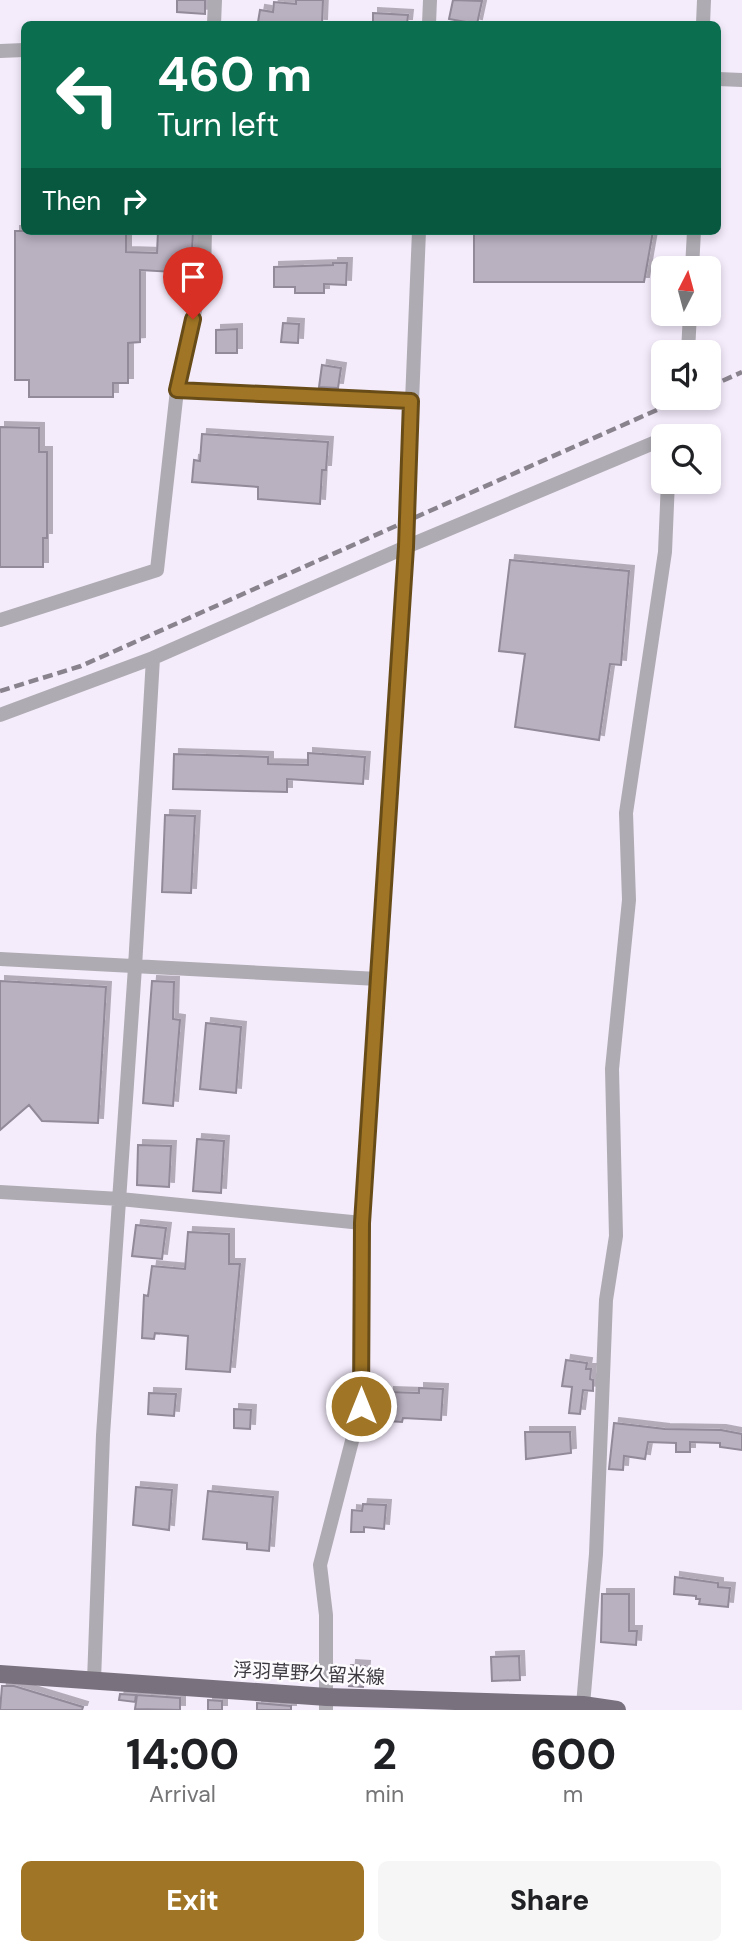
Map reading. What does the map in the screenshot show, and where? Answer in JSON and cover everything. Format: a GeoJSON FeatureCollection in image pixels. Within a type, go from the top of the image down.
{"type":"FeatureCollection","features":[{"type":"Feature","properties":{"kind":"main road","name":"浮羽草野久留米線"},"geometry":{"type":"LineString","coordinates":[[0,1674],[327,1703],[583,1705],[608,1710]]}},
{"type":"Feature","properties":{"kind":"street"},"geometry":{"type":"LineString","coordinates":[[214,21],[215,0]]}},
{"type":"Feature","properties":{"kind":"street"},"geometry":{"type":"LineString","coordinates":[[429,21],[430,0]]}},
{"type":"Feature","properties":{"kind":"street"},"geometry":{"type":"LineString","coordinates":[[703,21],[704,0]]}},
{"type":"Feature","properties":{"kind":"street"},"geometry":{"type":"LineString","coordinates":[[0,51],[21,50]]}},
{"type":"Feature","properties":{"kind":"street"},"geometry":{"type":"LineString","coordinates":[[721,79],[742,80]]}},
{"type":"Feature","properties":{"kind":"street"},"geometry":{"type":"LineString","coordinates":[[0,620],[157,570],[177,390],[204,271],[205,235]]}},
{"type":"Feature","properties":{"kind":"street"},"geometry":{"type":"LineString","coordinates":[[327,1703],[326,1615],[320,1565],[361,1406],[362,1223],[406,547],[419,235]]}},
{"type":"Feature","properties":{"kind":"street"},"geometry":{"type":"LineString","coordinates":[[693,256],[694,235]]}},
{"type":"Feature","properties":{"kind":"street"},"geometry":{"type":"LineString","coordinates":[[177,390],[411,401]]}},
{"type":"Feature","properties":{"kind":"street"},"geometry":{"type":"LineString","coordinates":[[0,715],[153,657],[651,444]]}},
{"type":"Feature","properties":{"kind":"street"},"geometry":{"type":"LineString","coordinates":[[583,1705],[596,1554],[606,1300],[616,1236],[612,1069],[629,900],[626,813],[665,552],[667,494]]}},
{"type":"Feature","properties":{"kind":"street"},"geometry":{"type":"LineString","coordinates":[[94,1681],[103,1435],[153,657]]}},
{"type":"Feature","properties":{"kind":"street"},"geometry":{"type":"LineString","coordinates":[[0,959],[378,979]]}},
{"type":"Feature","properties":{"kind":"street"},"geometry":{"type":"LineString","coordinates":[[0,1192],[120,1199],[362,1223]]}},
{"type":"Feature","properties":{"kind":"building"},"geometry":{"type":"Polygon","coordinates":[[[177,0],[205,0],[205,14],[177,12],[177,0]]]}},
{"type":"Feature","properties":{"kind":"building"},"geometry":{"type":"Polygon","coordinates":[[[296,0],[323,0],[322,21],[258,21],[260,10],[273,12],[274,2],[296,4],[296,0]]]}},
{"type":"Feature","properties":{"kind":"building"},"geometry":{"type":"Polygon","coordinates":[[[453,0],[482,1],[478,21],[449,19],[453,0]]]}},
{"type":"Feature","properties":{"kind":"building"},"geometry":{"type":"Polygon","coordinates":[[[373,13],[408,15],[407,21],[373,21],[373,13]]]}},
{"type":"Feature","properties":{"kind":"building"},"geometry":{"type":"Polygon","coordinates":[[[15,231],[21,231],[21,235],[126,235],[126,252],[157,253],[158,235],[193,235],[191,273],[140,270],[140,342],[128,343],[128,383],[113,383],[113,397],[29,397],[29,380],[15,380],[15,231]]]}},
{"type":"Feature","properties":{"kind":"building"},"geometry":{"type":"Polygon","coordinates":[[[474,235],[652,235],[644,282],[474,282],[474,235]]]}},
{"type":"Feature","properties":{"kind":"building"},"geometry":{"type":"Polygon","coordinates":[[[347,263],[346,285],[324,284],[324,293],[295,293],[295,287],[274,287],[274,267],[347,263]]]}},
{"type":"Feature","properties":{"kind":"building"},"geometry":{"type":"Polygon","coordinates":[[[283,323],[299,324],[298,343],[281,342],[283,323]]]}},
{"type":"Feature","properties":{"kind":"building"},"geometry":{"type":"Polygon","coordinates":[[[237,329],[237,353],[216,353],[216,330],[237,329]]]}},
{"type":"Feature","properties":{"kind":"building"},"geometry":{"type":"Polygon","coordinates":[[[322,365],[341,368],[338,388],[319,387],[322,365]]]}},
{"type":"Feature","properties":{"kind":"building"},"geometry":{"type":"Polygon","coordinates":[[[0,427],[39,428],[39,452],[47,452],[47,538],[43,538],[43,567],[0,567],[0,427]]]}},
{"type":"Feature","properties":{"kind":"building"},"geometry":{"type":"Polygon","coordinates":[[[202,434],[328,442],[326,470],[322,470],[320,504],[258,499],[258,487],[192,482],[194,460],[200,461],[202,434]]]}},
{"type":"Feature","properties":{"kind":"building"},"geometry":{"type":"Polygon","coordinates":[[[510,560],[629,571],[621,665],[610,664],[599,740],[515,727],[525,654],[499,651],[510,560]]]}},
{"type":"Feature","properties":{"kind":"building"},"geometry":{"type":"Polygon","coordinates":[[[308,753],[365,757],[363,784],[287,779],[287,792],[173,789],[174,754],[268,757],[268,764],[308,765],[308,753]]]}},
{"type":"Feature","properties":{"kind":"building"},"geometry":{"type":"Polygon","coordinates":[[[165,815],[195,816],[191,893],[162,892],[165,815]]]}},
{"type":"Feature","properties":{"kind":"building"},"geometry":{"type":"Polygon","coordinates":[[[0,981],[106,987],[98,1123],[42,1121],[29,1105],[0,1130],[0,981]]]}},
{"type":"Feature","properties":{"kind":"building"},"geometry":{"type":"Polygon","coordinates":[[[152,981],[174,982],[173,1019],[180,1020],[173,1106],[143,1103],[152,981]]]}},
{"type":"Feature","properties":{"kind":"building"},"geometry":{"type":"Polygon","coordinates":[[[206,1023],[241,1027],[236,1093],[200,1089],[206,1023]]]}},
{"type":"Feature","properties":{"kind":"building"},"geometry":{"type":"Polygon","coordinates":[[[197,1139],[224,1141],[221,1193],[193,1191],[197,1139]]]}},
{"type":"Feature","properties":{"kind":"building"},"geometry":{"type":"Polygon","coordinates":[[[138,1145],[171,1146],[169,1187],[137,1185],[138,1145]]]}},
{"type":"Feature","properties":{"kind":"building"},"geometry":{"type":"Polygon","coordinates":[[[136,1225],[166,1228],[162,1259],[132,1256],[136,1225]]]}},
{"type":"Feature","properties":{"kind":"building"},"geometry":{"type":"Polygon","coordinates":[[[188,1232],[229,1234],[229,1264],[240,1264],[230,1372],[186,1369],[188,1336],[155,1333],[154,1339],[142,1338],[144,1295],[148,1296],[152,1266],[185,1269],[188,1232]]]}},
{"type":"Feature","properties":{"kind":"building"},"geometry":{"type":"Polygon","coordinates":[[[566,1360],[587,1363],[586,1369],[591,1369],[593,1391],[583,1390],[580,1414],[569,1413],[572,1387],[562,1386],[566,1360]]]}},
{"type":"Feature","properties":{"kind":"building"},"geometry":{"type":"Polygon","coordinates":[[[419,1388],[443,1389],[441,1420],[403,1418],[402,1422],[388,1421],[389,1392],[419,1393],[419,1388]]]}},
{"type":"Feature","properties":{"kind":"building"},"geometry":{"type":"Polygon","coordinates":[[[149,1393],[176,1394],[174,1416],[148,1414],[149,1393]]]}},
{"type":"Feature","properties":{"kind":"building"},"geometry":{"type":"Polygon","coordinates":[[[234,1409],[251,1410],[250,1429],[234,1428],[234,1409]]]}},
{"type":"Feature","properties":{"kind":"building"},"geometry":{"type":"Polygon","coordinates":[[[614,1423],[665,1429],[721,1430],[742,1434],[742,1450],[720,1447],[720,1443],[690,1442],[690,1452],[676,1452],[676,1443],[648,1442],[645,1459],[624,1456],[623,1470],[609,1469],[614,1423]]]}},
{"type":"Feature","properties":{"kind":"building"},"geometry":{"type":"Polygon","coordinates":[[[525,1432],[570,1432],[571,1453],[526,1459],[525,1432]]]}},
{"type":"Feature","properties":{"kind":"building"},"geometry":{"type":"Polygon","coordinates":[[[136,1487],[172,1490],[169,1530],[133,1525],[136,1487]]]}},
{"type":"Feature","properties":{"kind":"building"},"geometry":{"type":"Polygon","coordinates":[[[208,1491],[273,1497],[269,1551],[247,1549],[247,1543],[203,1539],[208,1491]]]}},
{"type":"Feature","properties":{"kind":"building"},"geometry":{"type":"Polygon","coordinates":[[[363,1504],[386,1505],[384,1529],[364,1527],[364,1532],[351,1532],[352,1510],[362,1511],[363,1504]]]}},
{"type":"Feature","properties":{"kind":"building"},"geometry":{"type":"Polygon","coordinates":[[[675,1577],[718,1583],[718,1587],[730,1588],[728,1607],[699,1604],[700,1599],[696,1599],[696,1596],[674,1594],[675,1577]]]}},
{"type":"Feature","properties":{"kind":"building"},"geometry":{"type":"Polygon","coordinates":[[[602,1594],[629,1594],[629,1631],[637,1631],[636,1645],[601,1642],[602,1594]]]}},
{"type":"Feature","properties":{"kind":"building"},"geometry":{"type":"Polygon","coordinates":[[[519,1656],[520,1680],[492,1681],[491,1657],[519,1656]]]}},
{"type":"Feature","properties":{"kind":"building"},"geometry":{"type":"Polygon","coordinates":[[[351,1665],[365,1666],[363,1687],[349,1686],[351,1665]]]}},
{"type":"Feature","properties":{"kind":"building"},"geometry":{"type":"Polygon","coordinates":[[[2,1686],[14,1686],[83,1707],[82,1710],[0,1710],[2,1686]]]}},
{"type":"Feature","properties":{"kind":"building"},"geometry":{"type":"Polygon","coordinates":[[[120,1694],[136,1695],[135,1702],[119,1700],[120,1694]]]}},
{"type":"Feature","properties":{"kind":"building"},"geometry":{"type":"Polygon","coordinates":[[[137,1695],[180,1698],[180,1710],[135,1709],[137,1695]]]}},
{"type":"Feature","properties":{"kind":"building"},"geometry":{"type":"Polygon","coordinates":[[[208,1700],[222,1701],[222,1710],[208,1710],[208,1700]]]}},
{"type":"Feature","properties":{"kind":"building"},"geometry":{"type":"Polygon","coordinates":[[[257,1703],[291,1706],[291,1710],[257,1710],[257,1703]]]}},
{"type":"Feature","properties":{"kind":"railway"},"geometry":{"type":"LineString","coordinates":[[721,382],[742,372]]}},
{"type":"Feature","properties":{"kind":"railway"},"geometry":{"type":"LineString","coordinates":[[0,691],[81,666],[657,410]]}},
{"type":"Feature","properties":{"kind":"route"},"geometry":{"type":"LineString","coordinates":[[193,319],[177,390],[411,401],[406,547],[362,1223],[361,1406]]}}]}
